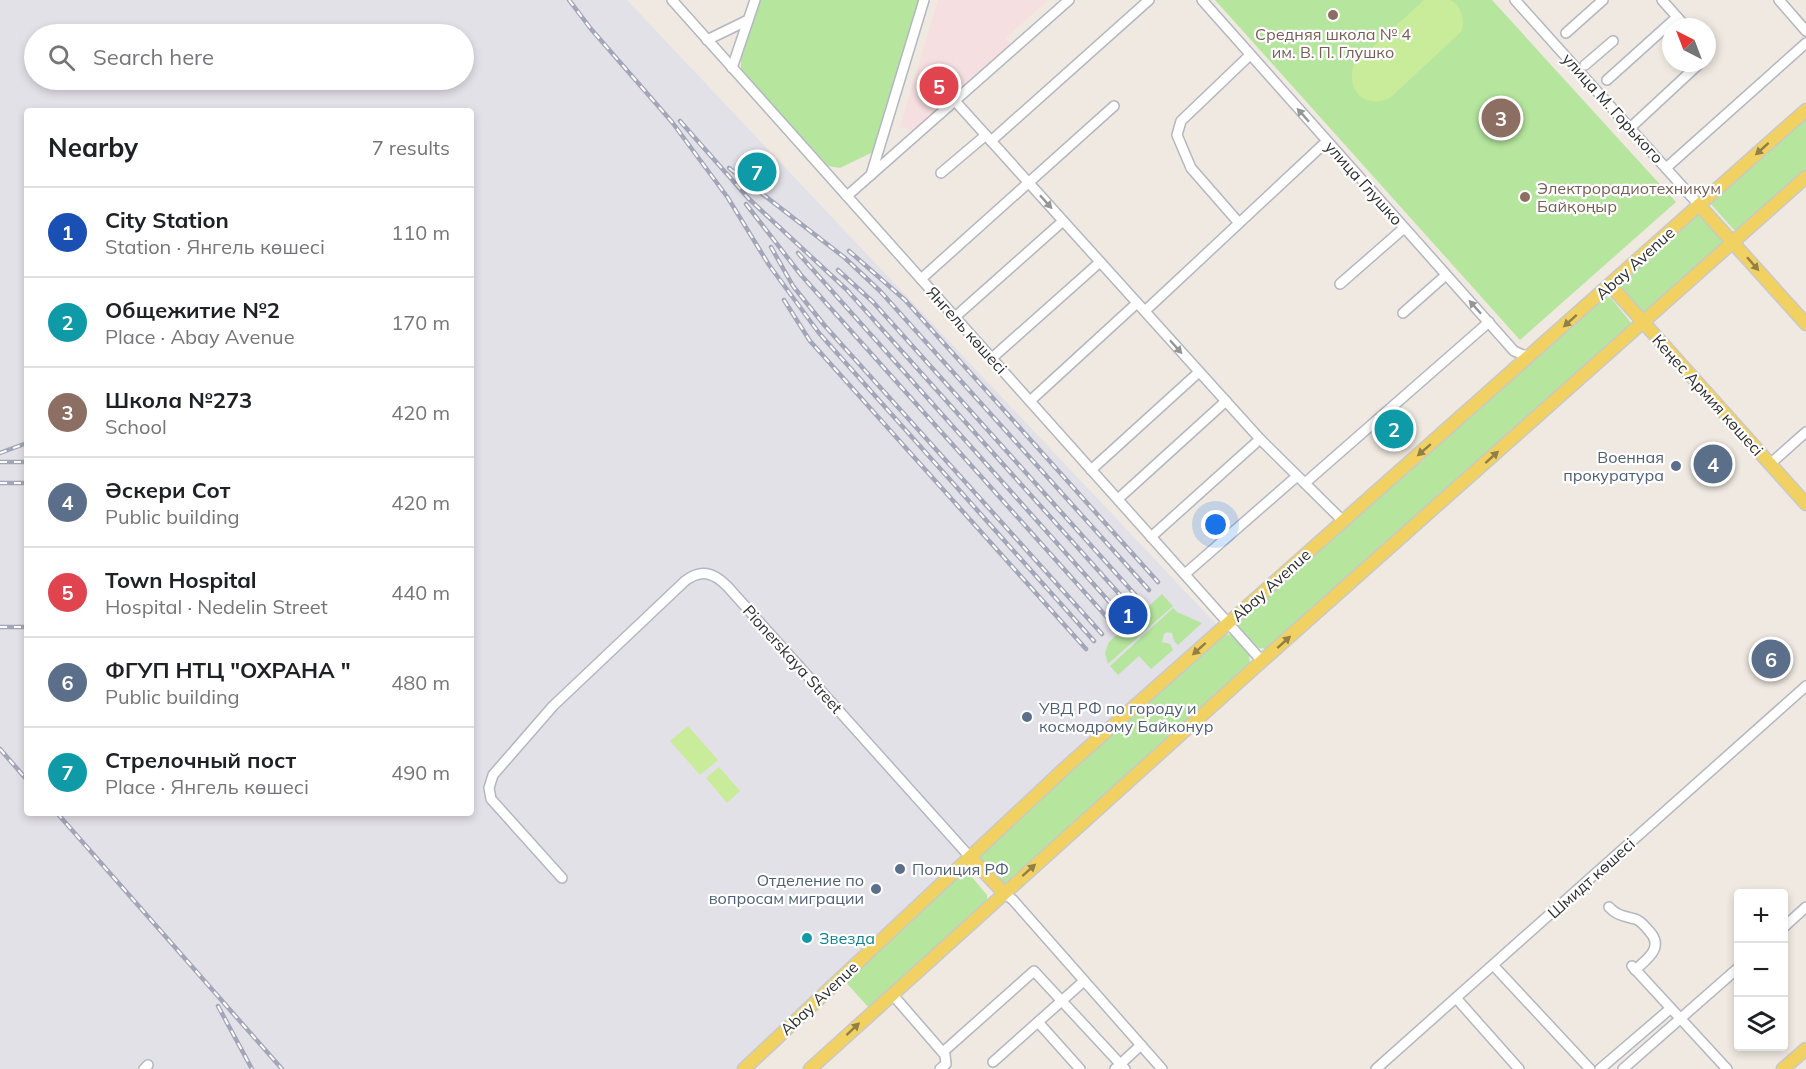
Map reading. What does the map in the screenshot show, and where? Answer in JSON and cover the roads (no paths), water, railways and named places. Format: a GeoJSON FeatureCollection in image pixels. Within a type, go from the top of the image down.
{"type":"FeatureCollection","features":[{"type":"Feature","properties":{"kind":"main road","name":"Abay Avenue"},"geometry":{"type":"LineString","coordinates":[[744,1069],[1065,768],[1806,110]]}},
{"type":"Feature","properties":{"kind":"main road"},"geometry":{"type":"LineString","coordinates":[[810,1069],[1262,661],[1806,177]]}},
{"type":"Feature","properties":{"kind":"main road","name":"улица М. Горького"},"geometry":{"type":"LineString","coordinates":[[1699,205],[1806,324]]}},
{"type":"Feature","properties":{"kind":"main road","name":"Кеңес Армия көшесі"},"geometry":{"type":"LineString","coordinates":[[1610,285],[1806,504]]}},
{"type":"Feature","properties":{"kind":"main road","name":"Pionerskaya Street"},"geometry":{"type":"LineString","coordinates":[[970,857],[1004,893]]}},
{"type":"Feature","properties":{"kind":"main road"},"geometry":{"type":"LineString","coordinates":[[1783,1069],[1806,1049]]}},
{"type":"Feature","properties":{"kind":"street","name":"Янгель көшесі"},"geometry":{"type":"LineString","coordinates":[[672,0],[1262,661]]}},
{"type":"Feature","properties":{"kind":"street"},"geometry":{"type":"LineString","coordinates":[[732,68],[755,0]]}},
{"type":"Feature","properties":{"kind":"street"},"geometry":{"type":"LineString","coordinates":[[871,175],[924,0]]}},
{"type":"Feature","properties":{"kind":"street"},"geometry":{"type":"LineString","coordinates":[[847,196],[1069,0]]}},
{"type":"Feature","properties":{"kind":"street"},"geometry":{"type":"LineString","coordinates":[[941,173],[988,138],[1149,0]]}},
{"type":"Feature","properties":{"kind":"street","name":"улица Глушко"},"geometry":{"type":"LineString","coordinates":[[1202,0],[1514,351],[1523,355],[1531,355]]}},
{"type":"Feature","properties":{"kind":"street","name":"улица М. Горького"},"geometry":{"type":"LineString","coordinates":[[1515,0],[1699,205]]}},
{"type":"Feature","properties":{"kind":"street"},"geometry":{"type":"LineString","coordinates":[[1566,33],[1603,0]]}},
{"type":"Feature","properties":{"kind":"street"},"geometry":{"type":"LineString","coordinates":[[1607,80],[1677,17],[1662,0]]}},
{"type":"Feature","properties":{"kind":"street"},"geometry":{"type":"LineString","coordinates":[[1779,0],[1806,30]]}},
{"type":"Feature","properties":{"kind":"street"},"geometry":{"type":"LineString","coordinates":[[707,40],[748,20]]}},
{"type":"Feature","properties":{"kind":"street"},"geometry":{"type":"LineString","coordinates":[[1585,65],[1613,41]]}},
{"type":"Feature","properties":{"kind":"street"},"geometry":{"type":"LineString","coordinates":[[1666,168],[1806,43]]}},
{"type":"Feature","properties":{"kind":"street"},"geometry":{"type":"LineString","coordinates":[[1239,223],[1191,168],[1177,135],[1181,121],[1250,55]]}},
{"type":"Feature","properties":{"kind":"street"},"geometry":{"type":"LineString","coordinates":[[1630,128],[1690,72]]}},
{"type":"Feature","properties":{"kind":"street"},"geometry":{"type":"LineString","coordinates":[[955,101],[1260,439],[1343,521]]}},
{"type":"Feature","properties":{"kind":"street"},"geometry":{"type":"LineString","coordinates":[[921,279],[1114,106]]}},
{"type":"Feature","properties":{"kind":"street"},"geometry":{"type":"LineString","coordinates":[[1145,311],[1327,141]]}},
{"type":"Feature","properties":{"kind":"street"},"geometry":{"type":"LineString","coordinates":[[955,317],[1063,221]]}},
{"type":"Feature","properties":{"kind":"street"},"geometry":{"type":"LineString","coordinates":[[1340,284],[1404,228]]}},
{"type":"Feature","properties":{"kind":"street"},"geometry":{"type":"LineString","coordinates":[[992,358],[1100,262]]}},
{"type":"Feature","properties":{"kind":"street"},"geometry":{"type":"LineString","coordinates":[[1403,313],[1446,275]]}},
{"type":"Feature","properties":{"kind":"street"},"geometry":{"type":"LineString","coordinates":[[1030,401],[1137,303]]}},
{"type":"Feature","properties":{"kind":"street"},"geometry":{"type":"LineString","coordinates":[[1305,483],[1489,322]]}},
{"type":"Feature","properties":{"kind":"street"},"geometry":{"type":"LineString","coordinates":[[1091,470],[1199,372]]}},
{"type":"Feature","properties":{"kind":"street"},"geometry":{"type":"LineString","coordinates":[[1118,499],[1226,401]]}},
{"type":"Feature","properties":{"kind":"street"},"geometry":{"type":"LineString","coordinates":[[1770,464],[1806,432]]}},
{"type":"Feature","properties":{"kind":"street"},"geometry":{"type":"LineString","coordinates":[[1151,537],[1260,439]]}},
{"type":"Feature","properties":{"kind":"street"},"geometry":{"type":"LineString","coordinates":[[1185,574],[1296,477]]}},
{"type":"Feature","properties":{"kind":"street","name":"Pionerskaya Street"},"geometry":{"type":"LineString","coordinates":[[561,878],[491,799],[489,788],[493,775],[552,706],[685,580],[707,572],[727,586],[970,857]]}},
{"type":"Feature","properties":{"kind":"street","name":"Шмидт көшесі"},"geometry":{"type":"LineString","coordinates":[[1377,1069],[1806,686]]}},
{"type":"Feature","properties":{"kind":"street","name":"Pionerskaya Street"},"geometry":{"type":"LineString","coordinates":[[1004,893],[1013,900],[1162,1069]]}},
{"type":"Feature","properties":{"kind":"street"},"geometry":{"type":"LineString","coordinates":[[1610,907],[1622,916],[1641,922],[1654,937],[1656,944],[1654,951],[1633,968],[1727,1069]]}},
{"type":"Feature","properties":{"kind":"street"},"geometry":{"type":"LineString","coordinates":[[1788,923],[1806,907]]}},
{"type":"Feature","properties":{"kind":"street"},"geometry":{"type":"LineString","coordinates":[[1493,965],[1590,1069]]}},
{"type":"Feature","properties":{"kind":"street"},"geometry":{"type":"LineString","coordinates":[[943,1052],[1034,971],[1120,1068],[1141,1045]]}},
{"type":"Feature","properties":{"kind":"street"},"geometry":{"type":"LineString","coordinates":[[1623,1069],[1734,972]]}},
{"type":"Feature","properties":{"kind":"street"},"geometry":{"type":"LineString","coordinates":[[993,1062],[1084,981]]}},
{"type":"Feature","properties":{"kind":"street"},"geometry":{"type":"LineString","coordinates":[[892,994],[943,1052],[947,1060],[940,1069]]}},
{"type":"Feature","properties":{"kind":"street"},"geometry":{"type":"LineString","coordinates":[[1456,998],[1520,1069]]}},
{"type":"Feature","properties":{"kind":"street"},"geometry":{"type":"LineString","coordinates":[[1600,1069],[1670,1009]]}},
{"type":"Feature","properties":{"kind":"street"},"geometry":{"type":"LineString","coordinates":[[1038,1022],[1080,1069]]}},
{"type":"Feature","properties":{"kind":"railway"},"geometry":{"type":"LineString","coordinates":[[569,0],[591,29],[672,122],[728,198],[769,265],[819,333],[1094,641]]}},
{"type":"Feature","properties":{"kind":"railway"},"geometry":{"type":"LineString","coordinates":[[680,121],[749,199],[847,290],[1131,607]]}},
{"type":"Feature","properties":{"kind":"railway"},"geometry":{"type":"LineString","coordinates":[[729,168],[845,258],[880,291],[1149,590]]}},
{"type":"Feature","properties":{"kind":"railway"},"geometry":{"type":"LineString","coordinates":[[746,204],[801,275],[1113,624]]}},
{"type":"Feature","properties":{"kind":"railway"},"geometry":{"type":"LineString","coordinates":[[771,247],[793,286],[825,326],[1102,634]]}},
{"type":"Feature","properties":{"kind":"railway"},"geometry":{"type":"LineString","coordinates":[[849,251],[905,300],[1158,582]]}},
{"type":"Feature","properties":{"kind":"railway"},"geometry":{"type":"LineString","coordinates":[[798,253],[1122,616]]}},
{"type":"Feature","properties":{"kind":"railway"},"geometry":{"type":"LineString","coordinates":[[838,270],[873,302],[1139,599]]}},
{"type":"Feature","properties":{"kind":"railway"},"geometry":{"type":"LineString","coordinates":[[784,300],[810,341],[1086,649]]}},
{"type":"Feature","properties":{"kind":"railway"},"geometry":{"type":"LineString","coordinates":[[0,453],[24,444]]}},
{"type":"Feature","properties":{"kind":"railway"},"geometry":{"type":"LineString","coordinates":[[0,462],[24,462]]}},
{"type":"Feature","properties":{"kind":"railway"},"geometry":{"type":"LineString","coordinates":[[0,483],[24,483]]}},
{"type":"Feature","properties":{"kind":"railway"},"geometry":{"type":"LineString","coordinates":[[0,627],[24,627]]}},
{"type":"Feature","properties":{"kind":"railway"},"geometry":{"type":"LineString","coordinates":[[0,749],[24,777]]}},
{"type":"Feature","properties":{"kind":"railway"},"geometry":{"type":"LineString","coordinates":[[60,816],[282,1069]]}},
{"type":"Feature","properties":{"kind":"railway"},"geometry":{"type":"LineString","coordinates":[[218,1006],[252,1069]]}},
{"type":"Feature","properties":{"kind":"place","name":"Средняя школа № 4 им. В. П. Глушко"},"geometry":{"type":"Point","coordinates":[1333,15]}},
{"type":"Feature","properties":{"kind":"place","name":"Town Hospital"},"geometry":{"type":"Point","coordinates":[939,86]}},
{"type":"Feature","properties":{"kind":"place","name":"Школа №273"},"geometry":{"type":"Point","coordinates":[1501,118]}},
{"type":"Feature","properties":{"kind":"place","name":"Стрелочный пост"},"geometry":{"type":"Point","coordinates":[757,172]}},
{"type":"Feature","properties":{"kind":"place","name":"Электрорадиотехникум Байқоңыр"},"geometry":{"type":"Point","coordinates":[1525,197]}},
{"type":"Feature","properties":{"kind":"place","name":"Общежитие №2"},"geometry":{"type":"Point","coordinates":[1394,429]}},
{"type":"Feature","properties":{"kind":"place","name":"Әскери Сот"},"geometry":{"type":"Point","coordinates":[1713,464]}},
{"type":"Feature","properties":{"kind":"place","name":"Военная прокуратура"},"geometry":{"type":"Point","coordinates":[1676,466]}},
{"type":"Feature","properties":{"kind":"place","name":"City Station"},"geometry":{"type":"Point","coordinates":[1128,615]}},
{"type":"Feature","properties":{"kind":"place","name":"ФГУП НТЦ \"ОХРАНА \""},"geometry":{"type":"Point","coordinates":[1771,659]}},
{"type":"Feature","properties":{"kind":"place","name":"УВД РФ по городу и космодрому Байконур"},"geometry":{"type":"Point","coordinates":[1027,717]}},
{"type":"Feature","properties":{"kind":"place","name":"Полиция РФ"},"geometry":{"type":"Point","coordinates":[900,869]}},
{"type":"Feature","properties":{"kind":"place","name":"Отделение по вопросам миграции"},"geometry":{"type":"Point","coordinates":[876,889]}},
{"type":"Feature","properties":{"kind":"place","name":"Звезда"},"geometry":{"type":"Point","coordinates":[807,938]}}]}
